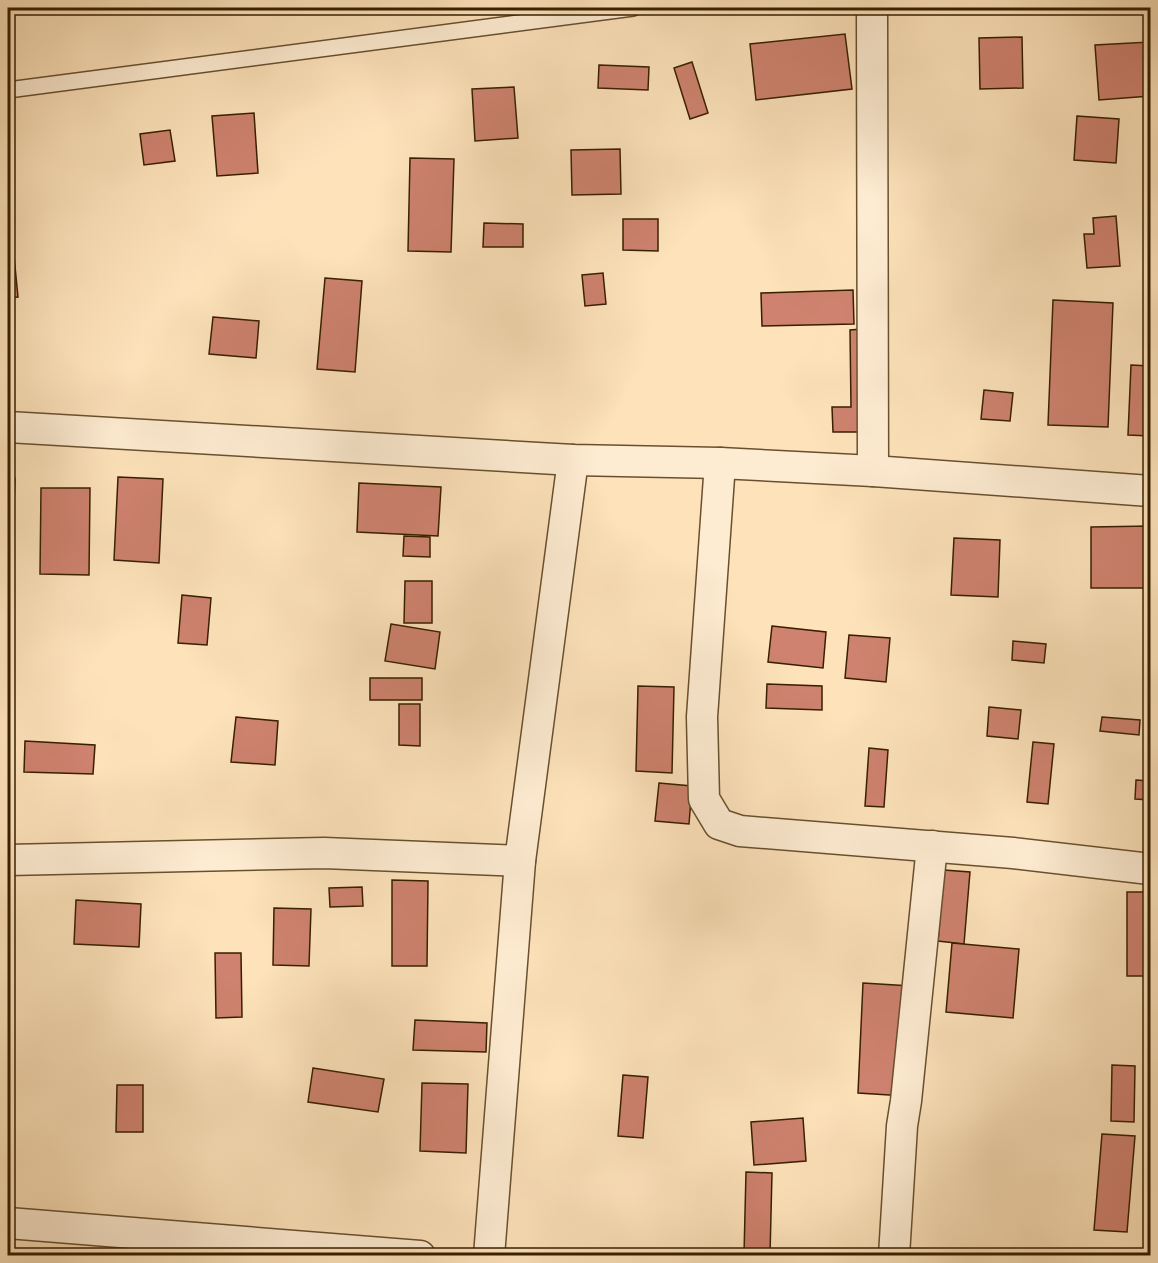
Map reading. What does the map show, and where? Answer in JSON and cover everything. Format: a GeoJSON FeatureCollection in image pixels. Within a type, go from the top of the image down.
{"type":"FeatureCollection","features":[{"type":"Feature","properties":{"kind":"street"},"geometry":{"type":"LineString","coordinates":[[873,8],[873,471]]}},
{"type":"Feature","properties":{"kind":"street"},"geometry":{"type":"LineString","coordinates":[[8,427],[573,460],[720,463],[873,471],[1150,491]]}},
{"type":"Feature","properties":{"kind":"street"},"geometry":{"type":"LineString","coordinates":[[489,1256],[520,861],[573,460]]}},
{"type":"Feature","properties":{"kind":"street"},"geometry":{"type":"LineString","coordinates":[[720,463],[702,717],[704,799],[719,824],[740,831],[1013,853],[1150,869]]}},
{"type":"Feature","properties":{"kind":"street"},"geometry":{"type":"LineString","coordinates":[[894,1256],[902,1126],[932,846]]}},
{"type":"Feature","properties":{"kind":"street"},"geometry":{"type":"LineString","coordinates":[[8,860],[324,853],[520,861]]}},
{"type":"Feature","properties":{"kind":"street"},"geometry":{"type":"LineString","coordinates":[[8,1223],[420,1256]]}},
{"type":"Feature","properties":{"kind":"lane"},"geometry":{"type":"LineString","coordinates":[[8,90],[633,8]]}},
{"type":"Feature","properties":{"kind":"building"},"geometry":{"type":"Polygon","coordinates":[[[845,34],[852,89],[756,100],[750,44],[845,34]]]}},
{"type":"Feature","properties":{"kind":"building"},"geometry":{"type":"Polygon","coordinates":[[[1022,37],[1023,88],[980,89],[979,38],[1022,37]]]}},
{"type":"Feature","properties":{"kind":"building"},"geometry":{"type":"Polygon","coordinates":[[[1150,42],[1150,96],[1099,100],[1095,45],[1150,42]]]}},
{"type":"Feature","properties":{"kind":"building"},"geometry":{"type":"Polygon","coordinates":[[[692,62],[708,113],[690,119],[674,68],[692,62]]]}},
{"type":"Feature","properties":{"kind":"building"},"geometry":{"type":"Polygon","coordinates":[[[599,65],[649,67],[648,90],[598,88],[599,65]]]}},
{"type":"Feature","properties":{"kind":"building"},"geometry":{"type":"Polygon","coordinates":[[[514,87],[518,138],[475,141],[472,89],[514,87]]]}},
{"type":"Feature","properties":{"kind":"building"},"geometry":{"type":"Polygon","coordinates":[[[254,113],[258,173],[217,176],[212,116],[254,113]]]}},
{"type":"Feature","properties":{"kind":"building"},"geometry":{"type":"Polygon","coordinates":[[[1077,116],[1119,119],[1116,163],[1074,160],[1077,116]]]}},
{"type":"Feature","properties":{"kind":"building"},"geometry":{"type":"Polygon","coordinates":[[[170,130],[175,161],[144,165],[140,134],[170,130]]]}},
{"type":"Feature","properties":{"kind":"building"},"geometry":{"type":"Polygon","coordinates":[[[620,149],[621,194],[572,195],[571,150],[620,149]]]}},
{"type":"Feature","properties":{"kind":"building"},"geometry":{"type":"Polygon","coordinates":[[[410,158],[454,159],[451,252],[408,251],[410,158]]]}},
{"type":"Feature","properties":{"kind":"building"},"geometry":{"type":"Polygon","coordinates":[[[8,205],[18,297],[8,298],[8,205]]]}},
{"type":"Feature","properties":{"kind":"building"},"geometry":{"type":"Polygon","coordinates":[[[1116,216],[1120,266],[1087,268],[1084,234],[1094,234],[1093,218],[1116,216]]]}},
{"type":"Feature","properties":{"kind":"building"},"geometry":{"type":"Polygon","coordinates":[[[623,219],[658,219],[658,251],[623,250],[623,219]]]}},
{"type":"Feature","properties":{"kind":"building"},"geometry":{"type":"Polygon","coordinates":[[[484,223],[523,224],[523,247],[483,247],[484,223]]]}},
{"type":"Feature","properties":{"kind":"building"},"geometry":{"type":"Polygon","coordinates":[[[603,273],[606,304],[585,306],[582,275],[603,273]]]}},
{"type":"Feature","properties":{"kind":"building"},"geometry":{"type":"Polygon","coordinates":[[[325,278],[362,281],[355,372],[317,369],[325,278]]]}},
{"type":"Feature","properties":{"kind":"building"},"geometry":{"type":"Polygon","coordinates":[[[853,290],[854,324],[762,326],[761,293],[853,290]]]}},
{"type":"Feature","properties":{"kind":"building"},"geometry":{"type":"Polygon","coordinates":[[[1053,300],[1113,303],[1108,427],[1048,425],[1053,300]]]}},
{"type":"Feature","properties":{"kind":"building"},"geometry":{"type":"Polygon","coordinates":[[[213,317],[259,321],[256,358],[209,354],[213,317]]]}},
{"type":"Feature","properties":{"kind":"building"},"geometry":{"type":"Polygon","coordinates":[[[862,329],[864,432],[833,432],[832,407],[851,407],[850,330],[862,329]]]}},
{"type":"Feature","properties":{"kind":"building"},"geometry":{"type":"Polygon","coordinates":[[[1131,365],[1150,366],[1150,436],[1128,435],[1131,365]]]}},
{"type":"Feature","properties":{"kind":"building"},"geometry":{"type":"Polygon","coordinates":[[[984,390],[1013,393],[1010,421],[981,419],[984,390]]]}},
{"type":"Feature","properties":{"kind":"building"},"geometry":{"type":"Polygon","coordinates":[[[118,477],[163,479],[159,563],[114,560],[118,477]]]}},
{"type":"Feature","properties":{"kind":"building"},"geometry":{"type":"Polygon","coordinates":[[[8,478],[15,478],[12,564],[8,564],[8,478]]]}},
{"type":"Feature","properties":{"kind":"building"},"geometry":{"type":"Polygon","coordinates":[[[359,483],[441,487],[438,536],[357,532],[359,483]]]}},
{"type":"Feature","properties":{"kind":"building"},"geometry":{"type":"Polygon","coordinates":[[[41,488],[90,488],[89,575],[40,574],[41,488]]]}},
{"type":"Feature","properties":{"kind":"building"},"geometry":{"type":"Polygon","coordinates":[[[1150,526],[1150,588],[1091,588],[1091,527],[1150,526]]]}},
{"type":"Feature","properties":{"kind":"building"},"geometry":{"type":"Polygon","coordinates":[[[404,536],[430,537],[430,557],[403,556],[404,536]]]}},
{"type":"Feature","properties":{"kind":"building"},"geometry":{"type":"Polygon","coordinates":[[[954,538],[1000,540],[998,597],[951,595],[954,538]]]}},
{"type":"Feature","properties":{"kind":"building"},"geometry":{"type":"Polygon","coordinates":[[[405,581],[432,581],[432,623],[404,623],[405,581]]]}},
{"type":"Feature","properties":{"kind":"building"},"geometry":{"type":"Polygon","coordinates":[[[182,595],[211,598],[207,645],[178,643],[182,595]]]}},
{"type":"Feature","properties":{"kind":"building"},"geometry":{"type":"Polygon","coordinates":[[[391,624],[440,632],[435,669],[385,661],[391,624]]]}},
{"type":"Feature","properties":{"kind":"building"},"geometry":{"type":"Polygon","coordinates":[[[772,626],[826,632],[823,668],[768,662],[772,626]]]}},
{"type":"Feature","properties":{"kind":"building"},"geometry":{"type":"Polygon","coordinates":[[[849,635],[890,638],[886,682],[845,678],[849,635]]]}},
{"type":"Feature","properties":{"kind":"building"},"geometry":{"type":"Polygon","coordinates":[[[1013,641],[1046,644],[1044,663],[1012,660],[1013,641]]]}},
{"type":"Feature","properties":{"kind":"building"},"geometry":{"type":"Polygon","coordinates":[[[370,678],[422,678],[422,700],[370,700],[370,678]]]}},
{"type":"Feature","properties":{"kind":"building"},"geometry":{"type":"Polygon","coordinates":[[[767,684],[822,686],[822,710],[766,708],[767,684]]]}},
{"type":"Feature","properties":{"kind":"building"},"geometry":{"type":"Polygon","coordinates":[[[638,686],[674,687],[672,773],[636,771],[638,686]]]}},
{"type":"Feature","properties":{"kind":"building"},"geometry":{"type":"Polygon","coordinates":[[[399,704],[420,704],[420,746],[399,745],[399,704]]]}},
{"type":"Feature","properties":{"kind":"building"},"geometry":{"type":"Polygon","coordinates":[[[989,707],[1021,710],[1018,739],[987,736],[989,707]]]}},
{"type":"Feature","properties":{"kind":"building"},"geometry":{"type":"Polygon","coordinates":[[[236,717],[278,721],[275,765],[231,762],[236,717]]]}},
{"type":"Feature","properties":{"kind":"building"},"geometry":{"type":"Polygon","coordinates":[[[1102,717],[1140,720],[1139,735],[1100,731],[1102,717]]]}},
{"type":"Feature","properties":{"kind":"building"},"geometry":{"type":"Polygon","coordinates":[[[25,741],[95,745],[93,774],[24,772],[25,741]]]}},
{"type":"Feature","properties":{"kind":"building"},"geometry":{"type":"Polygon","coordinates":[[[1033,742],[1054,744],[1048,804],[1027,802],[1033,742]]]}},
{"type":"Feature","properties":{"kind":"building"},"geometry":{"type":"Polygon","coordinates":[[[869,748],[888,750],[884,807],[865,806],[869,748]]]}},
{"type":"Feature","properties":{"kind":"building"},"geometry":{"type":"Polygon","coordinates":[[[1136,780],[1150,781],[1150,800],[1135,799],[1136,780]]]}},
{"type":"Feature","properties":{"kind":"building"},"geometry":{"type":"Polygon","coordinates":[[[659,783],[692,786],[689,824],[655,821],[659,783]]]}},
{"type":"Feature","properties":{"kind":"building"},"geometry":{"type":"Polygon","coordinates":[[[944,870],[970,872],[964,944],[938,941],[944,870]]]}},
{"type":"Feature","properties":{"kind":"building"},"geometry":{"type":"Polygon","coordinates":[[[392,880],[428,881],[427,966],[392,966],[392,880]]]}},
{"type":"Feature","properties":{"kind":"building"},"geometry":{"type":"Polygon","coordinates":[[[362,887],[363,906],[330,907],[329,888],[362,887]]]}},
{"type":"Feature","properties":{"kind":"building"},"geometry":{"type":"Polygon","coordinates":[[[1127,892],[1150,892],[1150,976],[1127,976],[1127,892]]]}},
{"type":"Feature","properties":{"kind":"building"},"geometry":{"type":"Polygon","coordinates":[[[76,900],[141,904],[139,947],[74,944],[76,900]]]}},
{"type":"Feature","properties":{"kind":"building"},"geometry":{"type":"Polygon","coordinates":[[[274,908],[311,909],[309,966],[273,965],[274,908]]]}},
{"type":"Feature","properties":{"kind":"building"},"geometry":{"type":"Polygon","coordinates":[[[952,943],[1019,949],[1013,1018],[946,1012],[952,943]]]}},
{"type":"Feature","properties":{"kind":"building"},"geometry":{"type":"Polygon","coordinates":[[[215,953],[241,953],[242,1017],[216,1018],[215,953]]]}},
{"type":"Feature","properties":{"kind":"building"},"geometry":{"type":"Polygon","coordinates":[[[863,983],[911,986],[905,1096],[858,1093],[863,983]]]}},
{"type":"Feature","properties":{"kind":"building"},"geometry":{"type":"Polygon","coordinates":[[[415,1020],[487,1023],[486,1052],[413,1050],[415,1020]]]}},
{"type":"Feature","properties":{"kind":"building"},"geometry":{"type":"Polygon","coordinates":[[[1112,1065],[1135,1066],[1134,1122],[1111,1121],[1112,1065]]]}},
{"type":"Feature","properties":{"kind":"building"},"geometry":{"type":"Polygon","coordinates":[[[313,1068],[384,1079],[378,1112],[308,1102],[313,1068]]]}},
{"type":"Feature","properties":{"kind":"building"},"geometry":{"type":"Polygon","coordinates":[[[623,1075],[648,1077],[643,1138],[618,1136],[623,1075]]]}},
{"type":"Feature","properties":{"kind":"building"},"geometry":{"type":"Polygon","coordinates":[[[422,1083],[468,1084],[466,1153],[420,1151],[422,1083]]]}},
{"type":"Feature","properties":{"kind":"building"},"geometry":{"type":"Polygon","coordinates":[[[117,1085],[143,1085],[143,1132],[116,1132],[117,1085]]]}},
{"type":"Feature","properties":{"kind":"building"},"geometry":{"type":"Polygon","coordinates":[[[803,1118],[806,1161],[754,1165],[751,1122],[803,1118]]]}},
{"type":"Feature","properties":{"kind":"building"},"geometry":{"type":"Polygon","coordinates":[[[1102,1134],[1135,1136],[1127,1232],[1094,1230],[1102,1134]]]}},
{"type":"Feature","properties":{"kind":"building"},"geometry":{"type":"Polygon","coordinates":[[[746,1172],[772,1173],[770,1255],[744,1254],[746,1172]]]}}]}
